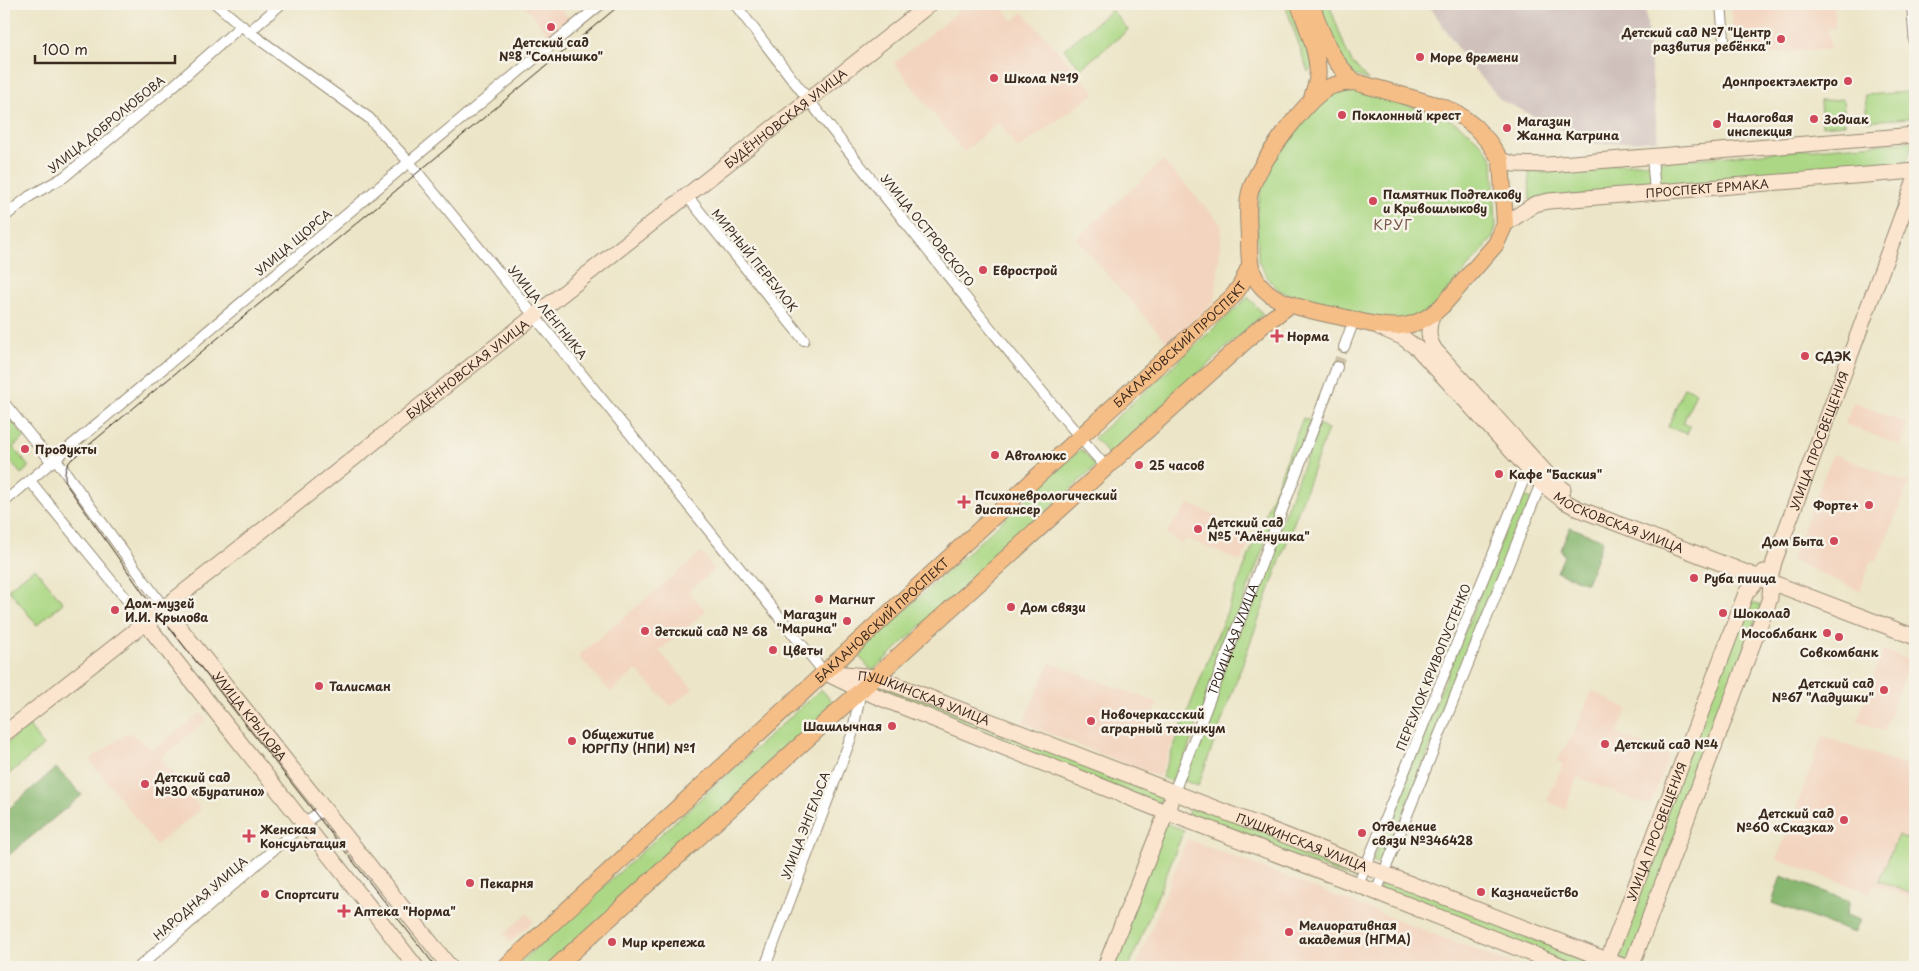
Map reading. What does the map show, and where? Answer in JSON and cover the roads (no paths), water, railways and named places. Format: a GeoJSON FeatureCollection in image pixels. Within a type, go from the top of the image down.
{"type":"FeatureCollection","features":[{"type":"Feature","properties":{"kind":"main road"},"geometry":{"type":"LineString","coordinates":[[1299,4],[1313,44],[1317,65],[1318,79],[1312,99]]}},
{"type":"Feature","properties":{"kind":"main road"},"geometry":{"type":"LineString","coordinates":[[1311,4],[1330,52],[1344,73],[1355,82],[1443,107],[1461,116],[1488,141],[1501,160],[1505,224],[1496,244],[1432,315],[1409,326],[1376,327],[1278,301],[1254,278],[1250,264],[1249,205],[1253,182],[1262,164],[1312,99],[1332,86],[1355,82]]}},
{"type":"Feature","properties":{"kind":"main road","name":"БАКЛАНОВСКИЙ ПРОСПЕКТ"},"geometry":{"type":"LineString","coordinates":[[505,967],[1233,296],[1241,285],[1250,264]]}},
{"type":"Feature","properties":{"kind":"main road"},"geometry":{"type":"LineString","coordinates":[[556,967],[1262,326],[1292,304]]}},
{"type":"Feature","properties":{"kind":"street","name":"УЛИЦА ЛЕНГНИКА"},"geometry":{"type":"LineString","coordinates":[[216,4],[369,118],[409,162],[824,672]]}},
{"type":"Feature","properties":{"kind":"street","name":"УЛИЦА ДОБРОЛЮБОВА"},"geometry":{"type":"LineString","coordinates":[[4,217],[30,196],[64,177],[246,28],[281,4]]}},
{"type":"Feature","properties":{"kind":"street","name":"УЛИЦА ЩОРСА"},"geometry":{"type":"LineString","coordinates":[[4,502],[409,162],[601,4]]}},
{"type":"Feature","properties":{"kind":"street","name":"УЛИЦА ОСТРОВСКОГО"},"geometry":{"type":"LineString","coordinates":[[736,4],[808,101],[1106,468]]}},
{"type":"Feature","properties":{"kind":"street","name":"БУДЁННОВСКАЯ УЛИЦА"},"geometry":{"type":"LineString","coordinates":[[4,734],[930,4]]}},
{"type":"Feature","properties":{"kind":"street"},"geometry":{"type":"LineString","coordinates":[[1721,4],[1724,39]]}},
{"type":"Feature","properties":{"kind":"street"},"geometry":{"type":"LineString","coordinates":[[1912,4],[1915,47]]}},
{"type":"Feature","properties":{"kind":"street"},"geometry":{"type":"LineString","coordinates":[[1501,160],[1513,164],[1548,165],[1915,135]]}},
{"type":"Feature","properties":{"kind":"street"},"geometry":{"type":"LineString","coordinates":[[1652,157],[1655,192]]}},
{"type":"Feature","properties":{"kind":"street","name":"ПРОСПЕКТ ЕРМАКА"},"geometry":{"type":"LineString","coordinates":[[1505,224],[1535,204],[1549,201],[1915,171]]}},
{"type":"Feature","properties":{"kind":"street","name":"УЛИЦА ПРОСВЕЩЕНИЯ"},"geometry":{"type":"LineString","coordinates":[[1631,967],[1770,598],[1768,573],[1915,180]]}},
{"type":"Feature","properties":{"kind":"street","name":"МИРНЫЙ ПЕРЕУЛОК"},"geometry":{"type":"LineString","coordinates":[[687,196],[804,340]]}},
{"type":"Feature","properties":{"kind":"street","name":"МОСКОВСКАЯ УЛИЦА"},"geometry":{"type":"LineString","coordinates":[[1432,315],[1428,333],[1430,342],[1435,350],[1531,465]]}},
{"type":"Feature","properties":{"kind":"street"},"geometry":{"type":"LineString","coordinates":[[1344,347],[1354,320]]}},
{"type":"Feature","properties":{"kind":"street","name":"МОСКОВСКАЯ УЛИЦА"},"geometry":{"type":"LineString","coordinates":[[1376,327],[1402,336],[1418,349],[1544,479],[1556,484],[1582,502],[1915,629]]}},
{"type":"Feature","properties":{"kind":"street","name":"ТРОИЦКАЯ УЛИЦА"},"geometry":{"type":"LineString","coordinates":[[1105,967],[1337,367]]}},
{"type":"Feature","properties":{"kind":"street","name":"УЛИЦА КРЫЛОВА"},"geometry":{"type":"LineString","coordinates":[[4,403],[53,459],[164,608],[450,967]]}},
{"type":"Feature","properties":{"kind":"street","name":"ПЕРЕУЛОК КРИВОПУСТЕНКО"},"geometry":{"type":"LineString","coordinates":[[1358,885],[1531,465]]}},
{"type":"Feature","properties":{"kind":"street"},"geometry":{"type":"LineString","coordinates":[[1376,892],[1544,479]]}},
{"type":"Feature","properties":{"kind":"street","name":"УЛИЦА КРЫЛОВА"},"geometry":{"type":"LineString","coordinates":[[30,481],[145,622],[416,967]]}},
{"type":"Feature","properties":{"kind":"street","name":"УЛИЦА ПРОСВЕЩЕНИЯ"},"geometry":{"type":"LineString","coordinates":[[1606,964],[1746,593],[1768,573]]}},
{"type":"Feature","properties":{"kind":"street","name":"МОСКОВСКАЯ УЛИЦА"},"geometry":{"type":"LineString","coordinates":[[1768,573],[1915,637]]}},
{"type":"Feature","properties":{"kind":"street","name":"ПУШКИНСКАЯ УЛИЦА"},"geometry":{"type":"LineString","coordinates":[[824,672],[876,677],[1384,872],[1606,964],[1625,967]]}},
{"type":"Feature","properties":{"kind":"street","name":"ПУШКИНСКАЯ УЛИЦА"},"geometry":{"type":"LineString","coordinates":[[824,672],[861,690],[1166,812],[1565,967]]}},
{"type":"Feature","properties":{"kind":"street","name":"УЛИЦА ЭНГЕЛЬСА"},"geometry":{"type":"LineString","coordinates":[[765,967],[852,735],[861,690]]}},
{"type":"Feature","properties":{"kind":"street","name":"НАРОДНАЯ УЛИЦА"},"geometry":{"type":"LineString","coordinates":[[139,967],[304,823],[324,809]]}},
{"type":"Feature","properties":{"kind":"tunnel"},"geometry":{"type":"LineString","coordinates":[[1337,367],[1344,347]]}},
{"type":"Feature","properties":{"kind":"tram line"},"geometry":{"type":"LineString","coordinates":[[436,967],[150,603],[68,487],[65,480],[65,472],[67,465],[72,459],[621,4]]}},
{"type":"Feature","properties":{"kind":"place","name":"Детский сад №8 \"Солнышко\""},"geometry":{"type":"Point","coordinates":[551,27]}},
{"type":"Feature","properties":{"kind":"place","name":"Детский сад №7 \"Центр развития ребёнка\""},"geometry":{"type":"Point","coordinates":[1781,39]}},
{"type":"Feature","properties":{"kind":"place","name":"Море времени"},"geometry":{"type":"Point","coordinates":[1420,57]}},
{"type":"Feature","properties":{"kind":"place","name":"Школа №19"},"geometry":{"type":"Point","coordinates":[994,78]}},
{"type":"Feature","properties":{"kind":"place","name":"Донпроектэлектро"},"geometry":{"type":"Point","coordinates":[1848,81]}},
{"type":"Feature","properties":{"kind":"place","name":"Поклонный крест"},"geometry":{"type":"Point","coordinates":[1342,115]}},
{"type":"Feature","properties":{"kind":"place","name":"Зодиак"},"geometry":{"type":"Point","coordinates":[1814,119]}},
{"type":"Feature","properties":{"kind":"place","name":"Налоговая инспекция"},"geometry":{"type":"Point","coordinates":[1717,124]}},
{"type":"Feature","properties":{"kind":"place","name":"Магазин Жанна Катрина"},"geometry":{"type":"Point","coordinates":[1507,128]}},
{"type":"Feature","properties":{"kind":"place","name":"Памятник Подтелкову и Кривошлыкову"},"geometry":{"type":"Point","coordinates":[1373,201]}},
{"type":"Feature","properties":{"kind":"place","name":"Еврострой"},"geometry":{"type":"Point","coordinates":[983,270]}},
{"type":"Feature","properties":{"kind":"place","name":"Норма"},"geometry":{"type":"Point","coordinates":[1277,336]}},
{"type":"Feature","properties":{"kind":"place","name":"СДЭК"},"geometry":{"type":"Point","coordinates":[1805,356]}},
{"type":"Feature","properties":{"kind":"place","name":"Продукты"},"geometry":{"type":"Point","coordinates":[25,449]}},
{"type":"Feature","properties":{"kind":"place","name":"Автолюкс"},"geometry":{"type":"Point","coordinates":[995,455]}},
{"type":"Feature","properties":{"kind":"place","name":"25 часов"},"geometry":{"type":"Point","coordinates":[1139,465]}},
{"type":"Feature","properties":{"kind":"place","name":"Кафе \"Баския\""},"geometry":{"type":"Point","coordinates":[1499,474]}},
{"type":"Feature","properties":{"kind":"place","name":"Психоневрологический диспансер"},"geometry":{"type":"Point","coordinates":[964,502]}},
{"type":"Feature","properties":{"kind":"place","name":"Форте+"},"geometry":{"type":"Point","coordinates":[1869,505]}},
{"type":"Feature","properties":{"kind":"place","name":"Детский сад №5 \"Алёнушка\""},"geometry":{"type":"Point","coordinates":[1198,529]}},
{"type":"Feature","properties":{"kind":"place","name":"Дом Быта"},"geometry":{"type":"Point","coordinates":[1834,541]}},
{"type":"Feature","properties":{"kind":"place","name":"Руба пиица"},"geometry":{"type":"Point","coordinates":[1694,578]}},
{"type":"Feature","properties":{"kind":"place","name":"Магнит"},"geometry":{"type":"Point","coordinates":[819,599]}},
{"type":"Feature","properties":{"kind":"place","name":"Дом связи"},"geometry":{"type":"Point","coordinates":[1011,607]}},
{"type":"Feature","properties":{"kind":"place","name":"Дом-музей И.И. Крылова"},"geometry":{"type":"Point","coordinates":[115,610]}},
{"type":"Feature","properties":{"kind":"place","name":"Шоколад"},"geometry":{"type":"Point","coordinates":[1723,613]}},
{"type":"Feature","properties":{"kind":"place","name":"Магазин \"Марина\""},"geometry":{"type":"Point","coordinates":[847,621]}},
{"type":"Feature","properties":{"kind":"place","name":"детский сад № 68"},"geometry":{"type":"Point","coordinates":[645,631]}},
{"type":"Feature","properties":{"kind":"place","name":"Мособлбанк"},"geometry":{"type":"Point","coordinates":[1827,633]}},
{"type":"Feature","properties":{"kind":"place","name":"Совкомбанк"},"geometry":{"type":"Point","coordinates":[1839,637]}},
{"type":"Feature","properties":{"kind":"place","name":"Цветы"},"geometry":{"type":"Point","coordinates":[773,650]}},
{"type":"Feature","properties":{"kind":"place","name":"Талисман"},"geometry":{"type":"Point","coordinates":[319,686]}},
{"type":"Feature","properties":{"kind":"place","name":"Детский сад №67 \"Ладушки\""},"geometry":{"type":"Point","coordinates":[1884,690]}},
{"type":"Feature","properties":{"kind":"place","name":"Новочеркасский аграрный техникум"},"geometry":{"type":"Point","coordinates":[1091,721]}},
{"type":"Feature","properties":{"kind":"place","name":"Шашлычная"},"geometry":{"type":"Point","coordinates":[892,726]}},
{"type":"Feature","properties":{"kind":"place","name":"Общежитие ЮРГПУ (НПИ) №1"},"geometry":{"type":"Point","coordinates":[572,741]}},
{"type":"Feature","properties":{"kind":"place","name":"Детский сад №4"},"geometry":{"type":"Point","coordinates":[1605,744]}},
{"type":"Feature","properties":{"kind":"place","name":"Детский сад №30 «Буратино»"},"geometry":{"type":"Point","coordinates":[145,784]}},
{"type":"Feature","properties":{"kind":"place","name":"Детский сад №60 «Сказка»"},"geometry":{"type":"Point","coordinates":[1844,820]}},
{"type":"Feature","properties":{"kind":"place","name":"Отделение связи №346428"},"geometry":{"type":"Point","coordinates":[1362,833]}},
{"type":"Feature","properties":{"kind":"place","name":"Женская Консультация"},"geometry":{"type":"Point","coordinates":[249,836]}},
{"type":"Feature","properties":{"kind":"place","name":"Пекарня"},"geometry":{"type":"Point","coordinates":[470,883]}},
{"type":"Feature","properties":{"kind":"place","name":"Казначейство"},"geometry":{"type":"Point","coordinates":[1481,892]}},
{"type":"Feature","properties":{"kind":"place","name":"Спортсити"},"geometry":{"type":"Point","coordinates":[265,894]}},
{"type":"Feature","properties":{"kind":"place","name":"Аптека \"Норма\""},"geometry":{"type":"Point","coordinates":[344,911]}},
{"type":"Feature","properties":{"kind":"place","name":"Мелиоративная академия (НГМА)"},"geometry":{"type":"Point","coordinates":[1289,932]}},
{"type":"Feature","properties":{"kind":"place","name":"Мир крепежа"},"geometry":{"type":"Point","coordinates":[612,942]}},
{"type":"Feature","properties":{"kind":"district","name":"КРУГ"},"geometry":{"type":"Point","coordinates":[1393,224]}}]}
